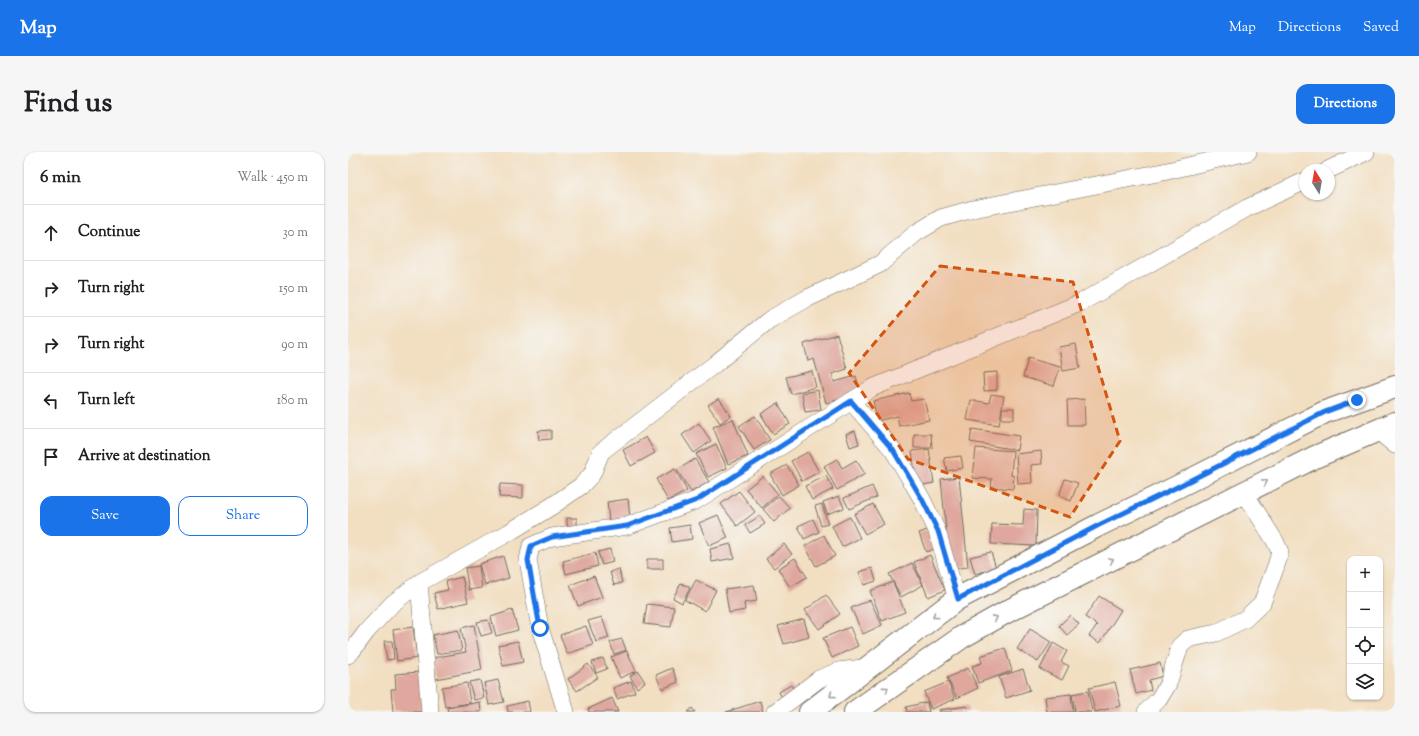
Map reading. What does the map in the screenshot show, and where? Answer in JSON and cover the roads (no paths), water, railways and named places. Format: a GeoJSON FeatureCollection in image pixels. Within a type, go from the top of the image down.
{"type":"FeatureCollection","features":[{"type":"Feature","properties":{"kind":"street"},"geometry":{"type":"LineString","coordinates":[[348,655],[352,652],[367,631],[392,604],[419,583],[552,506],[581,486],[592,474],[601,452],[715,364],[769,320],[806,299],[880,264],[916,233],[941,218],[973,209],[1163,172],[1248,152]]}},
{"type":"Feature","properties":{"kind":"street"},"geometry":{"type":"LineString","coordinates":[[1335,167],[1366,152]]}},
{"type":"Feature","properties":{"kind":"street"},"geometry":{"type":"LineString","coordinates":[[566,712],[540,628],[528,560],[531,546],[552,537],[627,526],[697,500],[872,388],[1080,303],[1247,208],[1299,184]]}},
{"type":"Feature","properties":{"kind":"street"},"geometry":{"type":"LineString","coordinates":[[810,712],[958,599],[1099,525],[1184,484],[1325,412],[1395,387]]}},
{"type":"Feature","properties":{"kind":"street"},"geometry":{"type":"LineString","coordinates":[[851,401],[893,450],[922,499],[938,531],[958,599]]}},
{"type":"Feature","properties":{"kind":"street"},"geometry":{"type":"LineString","coordinates":[[855,712],[923,663],[969,633],[1010,610],[1244,492],[1315,457],[1386,427],[1395,445]]}},
{"type":"Feature","properties":{"kind":"street"},"geometry":{"type":"LineString","coordinates":[[1146,712],[1159,699],[1168,684],[1180,646],[1188,639],[1216,633],[1245,619],[1262,603],[1280,552],[1276,541],[1244,492]]}},
{"type":"Feature","properties":{"kind":"street"},"geometry":{"type":"LineString","coordinates":[[419,583],[430,712]]}},
{"type":"Feature","properties":{"kind":"street"},"geometry":{"type":"LineString","coordinates":[[775,712],[819,679],[839,671],[870,667]]}}]}
